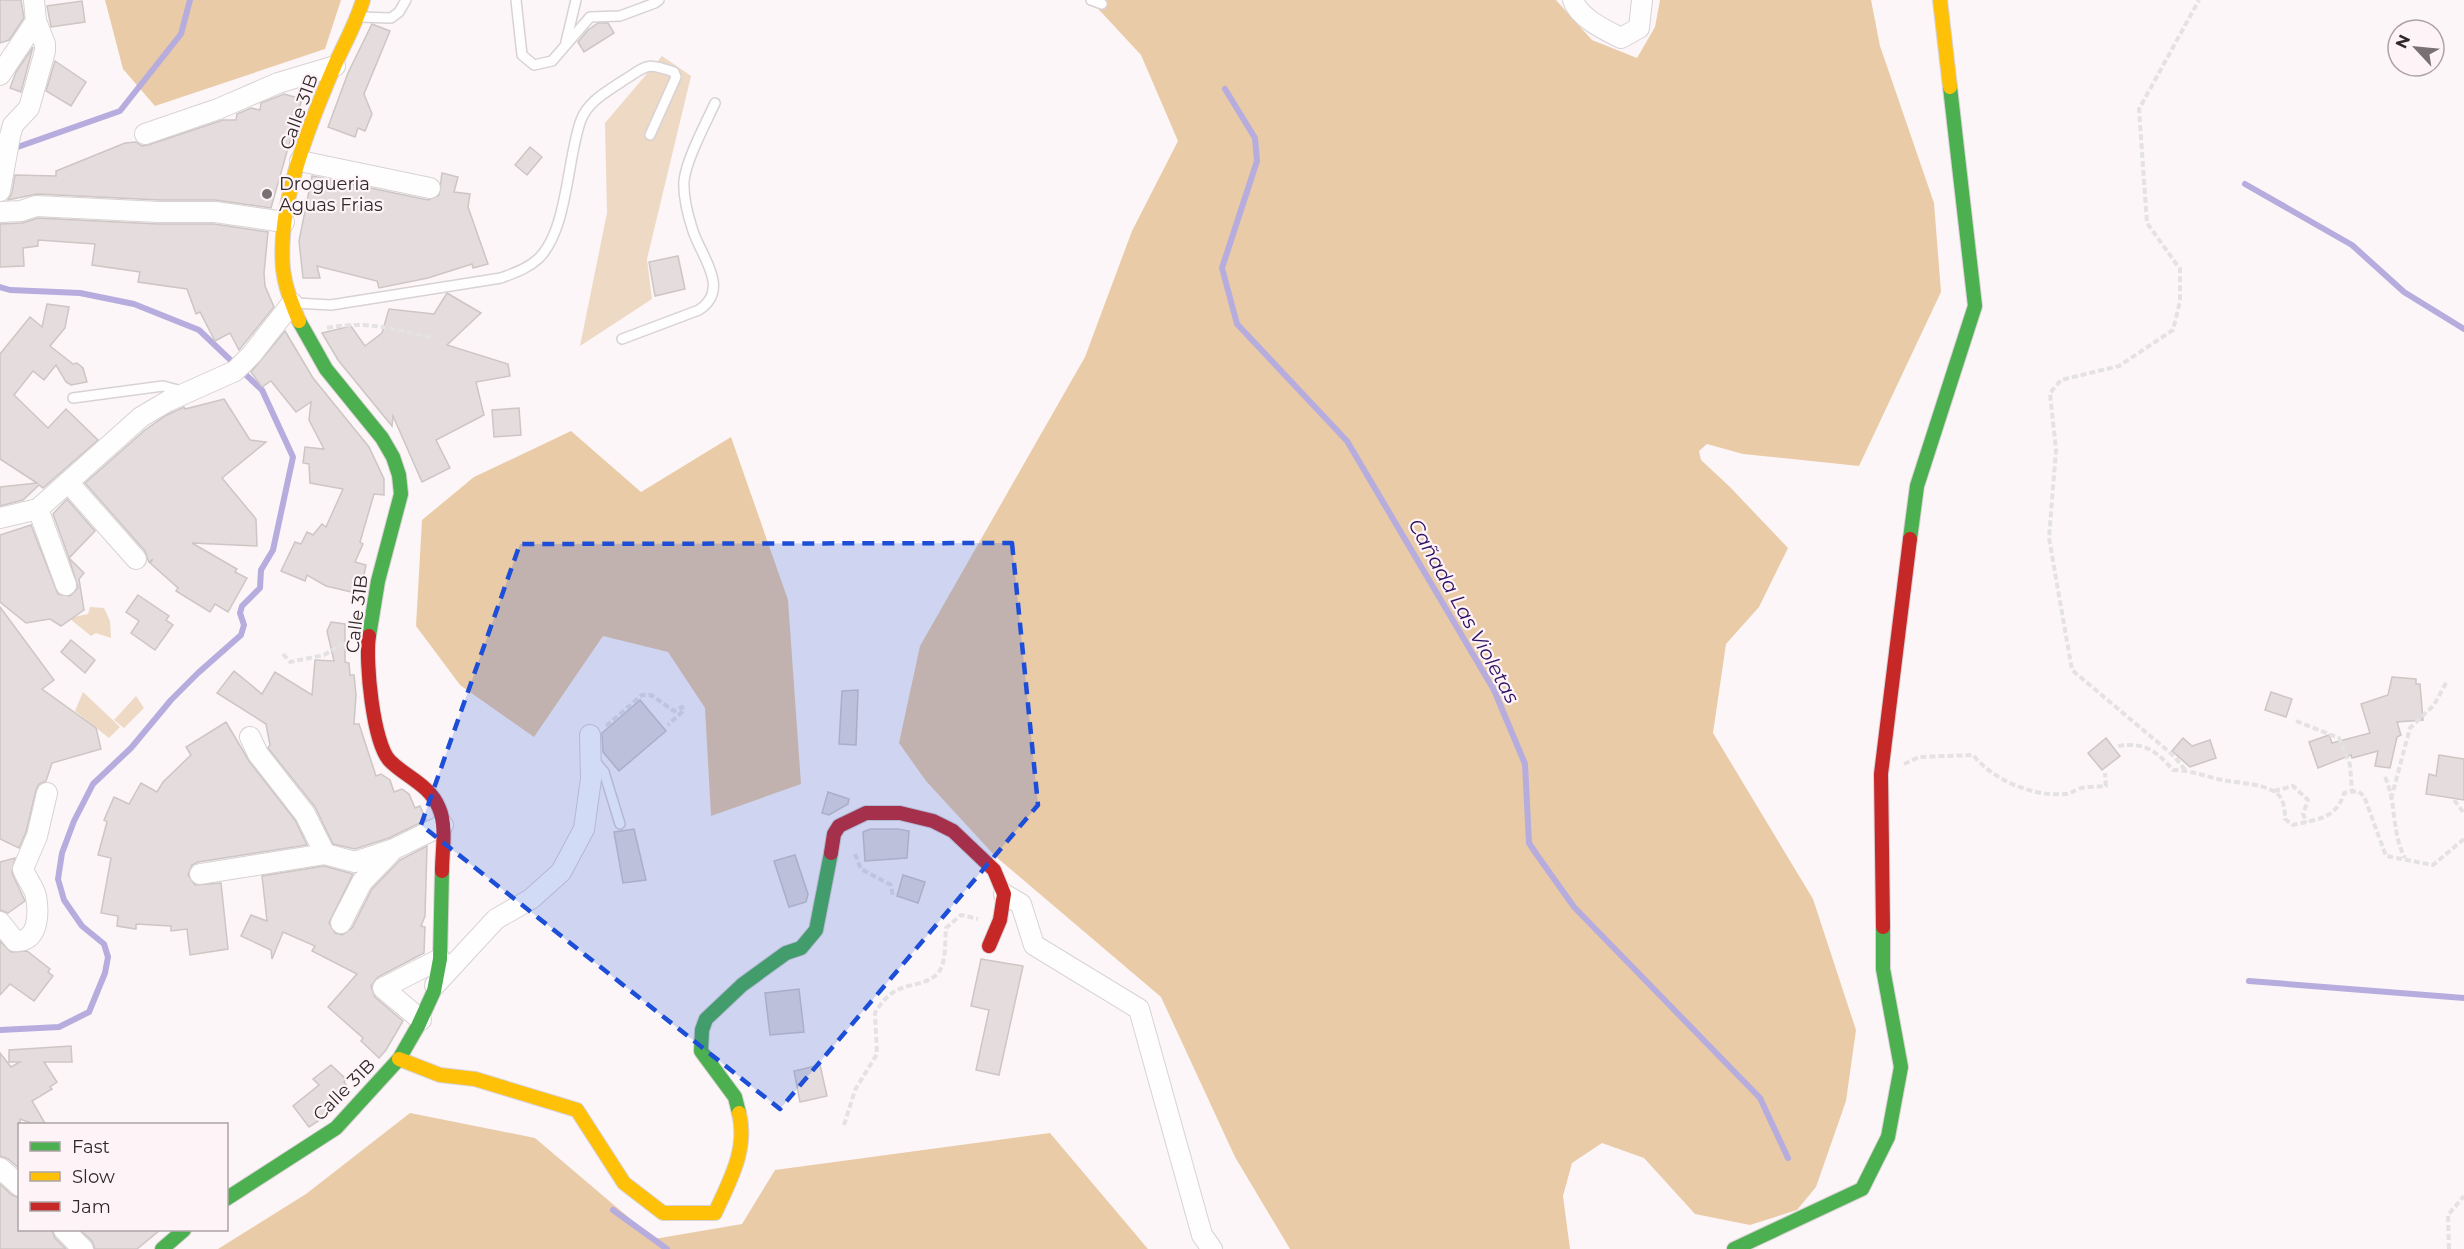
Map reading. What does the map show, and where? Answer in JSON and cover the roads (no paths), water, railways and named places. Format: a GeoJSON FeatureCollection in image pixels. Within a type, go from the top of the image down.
{"type":"FeatureCollection","features":[{"type":"Feature","properties":{"kind":"street"},"geometry":{"type":"LineString","coordinates":[[0,191],[2,170],[13,125],[29,108],[45,51],[45,44],[36,21],[34,0]]}},
{"type":"Feature","properties":{"kind":"street","name":"Calle 31B"},"geometry":{"type":"LineString","coordinates":[[228,1198],[336,1128],[399,1059],[421,1020],[435,985],[440,959],[443,825],[440,809],[433,796],[419,782],[389,760],[381,745],[376,727],[367,650],[378,581],[402,483],[388,449],[315,354],[292,303],[283,268],[284,222],[300,161],[335,66],[359,16],[363,0]]}},
{"type":"Feature","properties":{"kind":"street"},"geometry":{"type":"LineString","coordinates":[[1573,0],[1576,8],[1605,30],[1622,38],[1639,28],[1642,0]]}},
{"type":"Feature","properties":{"kind":"street"},"geometry":{"type":"LineString","coordinates":[[1734,1249],[1862,1189],[1888,1137],[1901,1067],[1883,969],[1881,774],[1917,486],[1975,306],[1940,0]]}},
{"type":"Feature","properties":{"kind":"street"},"geometry":{"type":"LineString","coordinates":[[0,75],[36,21]]}},
{"type":"Feature","properties":{"kind":"street"},"geometry":{"type":"LineString","coordinates":[[145,134],[218,109],[278,83],[335,66]]}},
{"type":"Feature","properties":{"kind":"street"},"geometry":{"type":"LineString","coordinates":[[300,161],[430,188]]}},
{"type":"Feature","properties":{"kind":"street"},"geometry":{"type":"LineString","coordinates":[[0,212],[21,211],[36,207],[215,212],[284,222]]}},
{"type":"Feature","properties":{"kind":"street"},"geometry":{"type":"LineString","coordinates":[[0,518],[38,509],[141,417],[235,371],[252,354],[292,303]]}},
{"type":"Feature","properties":{"kind":"street"},"geometry":{"type":"LineString","coordinates":[[68,482],[136,559]]}},
{"type":"Feature","properties":{"kind":"street"},"geometry":{"type":"LineString","coordinates":[[38,509],[66,585]]}},
{"type":"Feature","properties":{"kind":"street"},"geometry":{"type":"LineString","coordinates":[[435,985],[496,919],[531,899],[561,872],[584,829],[591,778],[590,735]]}},
{"type":"Feature","properties":{"kind":"street"},"geometry":{"type":"LineString","coordinates":[[250,738],[258,754],[305,814],[325,854]]}},
{"type":"Feature","properties":{"kind":"street"},"geometry":{"type":"LineString","coordinates":[[0,922],[15,941],[23,942],[32,937],[35,931],[36,894],[23,869],[37,836],[47,793]]}},
{"type":"Feature","properties":{"kind":"street"},"geometry":{"type":"LineString","coordinates":[[399,1059],[440,1075],[475,1079],[577,1110],[624,1183],[633,1191],[663,1213],[716,1213],[739,1159],[742,1126],[735,1097],[701,1051],[702,1030],[706,1019],[742,985],[786,953],[801,948],[816,930],[834,834],[839,826],[866,813],[900,813],[933,822],[953,831],[994,870],[1004,894],[1000,920],[989,946]]}},
{"type":"Feature","properties":{"kind":"street"},"geometry":{"type":"LineString","coordinates":[[200,874],[325,854],[355,862],[394,849],[443,825]]}},
{"type":"Feature","properties":{"kind":"street"},"geometry":{"type":"LineString","coordinates":[[341,923],[362,882],[394,849]]}},
{"type":"Feature","properties":{"kind":"street"},"geometry":{"type":"LineString","coordinates":[[1004,894],[1022,904],[1034,945],[1139,1009],[1202,1235],[1212,1249]]}},
{"type":"Feature","properties":{"kind":"street"},"geometry":{"type":"LineString","coordinates":[[421,1020],[383,988],[440,959]]}},
{"type":"Feature","properties":{"kind":"street"},"geometry":{"type":"LineString","coordinates":[[0,1168],[18,1184]]}},
{"type":"Feature","properties":{"kind":"street"},"geometry":{"type":"LineString","coordinates":[[65,1231],[83,1249]]}},
{"type":"Feature","properties":{"kind":"street"},"geometry":{"type":"LineString","coordinates":[[162,1249],[183,1231]]}},
{"type":"Feature","properties":{"kind":"lane"},"geometry":{"type":"LineString","coordinates":[[359,16],[391,18],[399,12],[406,0]]}},
{"type":"Feature","properties":{"kind":"lane"},"geometry":{"type":"LineString","coordinates":[[516,0],[522,55],[534,65],[552,61],[590,17],[620,16],[659,0]]}},
{"type":"Feature","properties":{"kind":"lane"},"geometry":{"type":"LineString","coordinates":[[566,44],[576,0]]}},
{"type":"Feature","properties":{"kind":"lane"},"geometry":{"type":"LineString","coordinates":[[1091,0],[1102,4]]}},
{"type":"Feature","properties":{"kind":"lane"},"geometry":{"type":"LineString","coordinates":[[292,303],[331,305],[501,278],[522,270],[538,259],[550,241],[566,194],[581,119],[593,102],[643,68],[653,64],[674,72],[676,77],[650,135]]}},
{"type":"Feature","properties":{"kind":"lane"},"geometry":{"type":"LineString","coordinates":[[622,339],[699,310],[707,304],[711,297],[713,271],[694,233],[686,205],[684,180],[715,103]]}},
{"type":"Feature","properties":{"kind":"lane"},"geometry":{"type":"LineString","coordinates":[[74,398],[163,386],[188,393]]}},
{"type":"Feature","properties":{"kind":"lane"},"geometry":{"type":"LineString","coordinates":[[591,756],[604,772],[620,824]]}},
{"type":"Feature","properties":{"kind":"waterway"},"geometry":{"type":"LineString","coordinates":[[12,149],[120,111],[181,34],[190,0]]}},
{"type":"Feature","properties":{"kind":"waterway","name":"Cañada Las Violetas"},"geometry":{"type":"LineString","coordinates":[[1225,89],[1255,138],[1257,161],[1222,268],[1237,324],[1347,441],[1494,690],[1525,764],[1529,843],[1574,907],[1760,1098],[1788,1158]]}},
{"type":"Feature","properties":{"kind":"waterway"},"geometry":{"type":"LineString","coordinates":[[2245,184],[2352,245],[2404,292],[2464,329]]}},
{"type":"Feature","properties":{"kind":"waterway"},"geometry":{"type":"LineString","coordinates":[[0,287],[10,290],[80,293],[134,304],[199,330],[262,390],[293,457],[273,550],[261,570],[260,588],[242,606],[240,613],[244,625],[241,635],[171,700],[131,748],[93,784],[74,821],[62,853],[58,879],[64,900],[82,926],[104,944],[108,957],[105,973],[89,1012],[59,1027],[0,1030]]}},
{"type":"Feature","properties":{"kind":"waterway"},"geometry":{"type":"LineString","coordinates":[[2249,981],[2464,998]]}},
{"type":"Feature","properties":{"kind":"waterway","name":"Cañada Las Violetas"},"geometry":{"type":"LineString","coordinates":[[613,1210],[667,1249]]}},
{"type":"Feature","properties":{"kind":"place","name":"Drogueria Aguas Frias"},"geometry":{"type":"Point","coordinates":[267,194]}}]}
